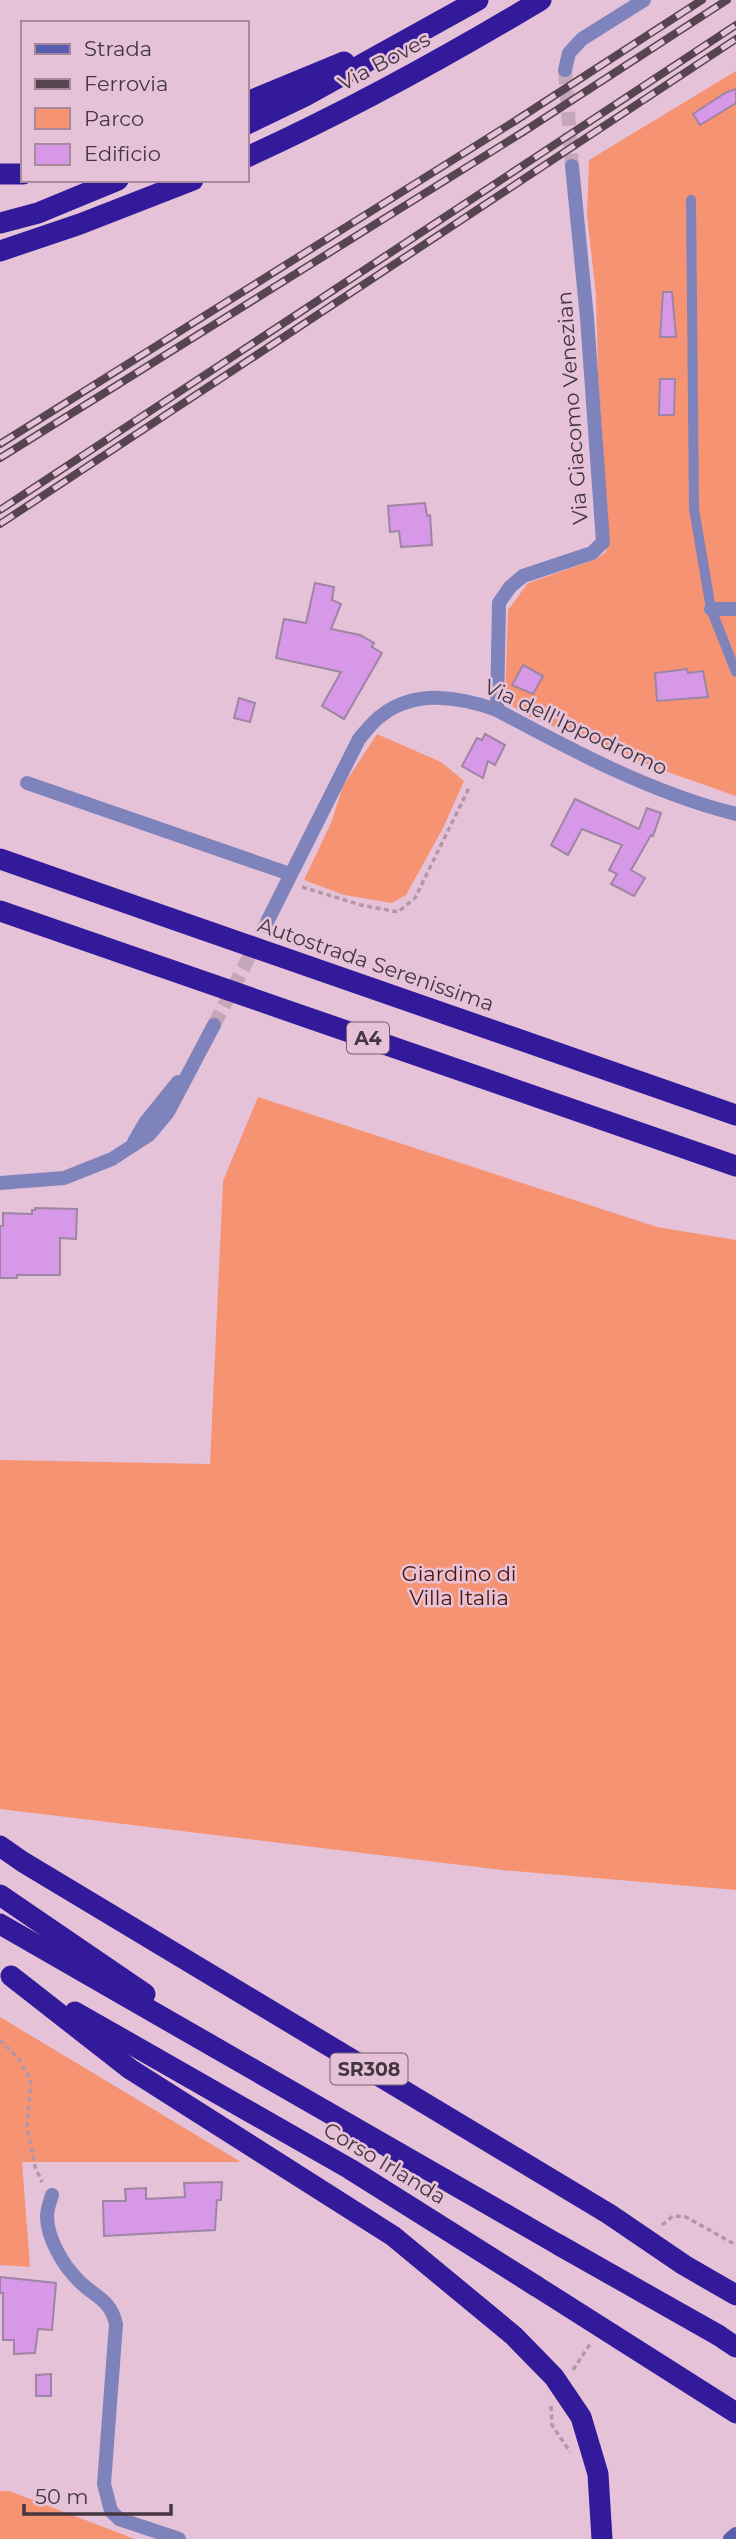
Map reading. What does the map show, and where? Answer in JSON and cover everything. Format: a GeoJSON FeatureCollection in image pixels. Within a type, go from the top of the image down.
{"type":"FeatureCollection","features":[{"type":"Feature","properties":{"kind":"highway","name":"Via Boves"},"geometry":{"type":"LineString","coordinates":[[248,124],[305,96],[478,0]]}},
{"type":"Feature","properties":{"kind":"highway","name":"Via Boves"},"geometry":{"type":"LineString","coordinates":[[248,157],[361,101],[484,35],[541,0]]}},
{"type":"Feature","properties":{"kind":"highway","name":"Via Boves"},"geometry":{"type":"LineString","coordinates":[[248,102],[433,26]]}},
{"type":"Feature","properties":{"kind":"highway"},"geometry":{"type":"LineString","coordinates":[[0,174],[21,174]]}},
{"type":"Feature","properties":{"kind":"highway"},"geometry":{"type":"LineString","coordinates":[[0,223],[38,213],[113,182]]}},
{"type":"Feature","properties":{"kind":"highway"},"geometry":{"type":"LineString","coordinates":[[0,251],[80,224],[188,182]]}},
{"type":"Feature","properties":{"kind":"highway","name":"Autostrada Serenissima"},"geometry":{"type":"LineString","coordinates":[[0,859],[736,1115]]}},
{"type":"Feature","properties":{"kind":"highway","name":"A4"},"geometry":{"type":"LineString","coordinates":[[0,911],[736,1166]]}},
{"type":"Feature","properties":{"kind":"highway","name":"SR308"},"geometry":{"type":"LineString","coordinates":[[0,1846],[597,2207],[684,2265],[736,2295]]}},
{"type":"Feature","properties":{"kind":"highway"},"geometry":{"type":"LineString","coordinates":[[0,1895],[136,1986],[183,2029]]}},
{"type":"Feature","properties":{"kind":"highway","name":"Corso Irlanda"},"geometry":{"type":"LineString","coordinates":[[0,1924],[730,2342]]}},
{"type":"Feature","properties":{"kind":"highway"},"geometry":{"type":"LineString","coordinates":[[5,1973],[130,2069],[393,2236],[514,2336],[554,2376],[581,2417],[598,2474],[603,2539]]}},
{"type":"Feature","properties":{"kind":"highway","name":"Corso Irlanda"},"geometry":{"type":"LineString","coordinates":[[5,1973],[350,2169],[736,2413]]}},
{"type":"Feature","properties":{"kind":"main road"},"geometry":{"type":"LineString","coordinates":[[731,2539],[736,2534]]}},
{"type":"Feature","properties":{"kind":"street"},"geometry":{"type":"LineString","coordinates":[[565,70],[569,53],[582,39],[644,0]]}},
{"type":"Feature","properties":{"kind":"street","name":"Via Giacomo Venezian"},"geometry":{"type":"LineString","coordinates":[[497,710],[499,603],[510,587],[523,576],[592,553],[603,542],[587,318],[572,166]]}},
{"type":"Feature","properties":{"kind":"street"},"geometry":{"type":"LineString","coordinates":[[710,609],[736,609]]}},
{"type":"Feature","properties":{"kind":"street","name":"Via dell'Ippodromo"},"geometry":{"type":"LineString","coordinates":[[268,920],[359,738],[382,714],[413,700],[447,697],[472,701],[497,710],[643,783],[698,805],[736,814]]}},
{"type":"Feature","properties":{"kind":"street"},"geometry":{"type":"LineString","coordinates":[[27,783],[288,877]]}},
{"type":"Feature","properties":{"kind":"street"},"geometry":{"type":"LineString","coordinates":[[0,1183],[64,1178],[92,1168],[132,1146],[171,1088],[186,1076],[214,1026]]}},
{"type":"Feature","properties":{"kind":"street"},"geometry":{"type":"LineString","coordinates":[[52,2195],[47,2216],[55,2248],[77,2279],[105,2301],[113,2311],[116,2324],[104,2484],[111,2511],[119,2519],[179,2539]]}},
{"type":"Feature","properties":{"kind":"lane"},"geometry":{"type":"LineString","coordinates":[[691,200],[694,509],[710,609],[736,672]]}},
{"type":"Feature","properties":{"kind":"path"},"geometry":{"type":"LineString","coordinates":[[288,877],[313,891],[398,912],[415,898],[470,786]]}},
{"type":"Feature","properties":{"kind":"path"},"geometry":{"type":"LineString","coordinates":[[0,2040],[19,2058],[31,2080],[27,2126],[35,2167],[52,2195]]}},
{"type":"Feature","properties":{"kind":"path"},"geometry":{"type":"LineString","coordinates":[[657,2234],[663,2223],[673,2216],[686,2217],[736,2245]]}},
{"type":"Feature","properties":{"kind":"path"},"geometry":{"type":"LineString","coordinates":[[555,2399],[550,2408],[552,2425],[573,2458]]}},
{"type":"Feature","properties":{"kind":"green space"},"geometry":{"type":"Polygon","coordinates":[[[736,71],[736,796],[648,765],[526,715],[505,701],[508,610],[528,583],[594,560],[606,552],[609,537],[598,375],[596,295],[587,216],[589,160],[736,71]]]}},
{"type":"Feature","properties":{"kind":"green space"},"geometry":{"type":"Polygon","coordinates":[[[377,734],[441,762],[464,781],[443,828],[406,895],[392,903],[344,895],[304,880],[331,823],[343,786],[377,734]]]}},
{"type":"Feature","properties":{"kind":"green space","name":"Giardino di Villa Italia"},"geometry":{"type":"Polygon","coordinates":[[[258,1097],[657,1227],[736,1240],[736,1890],[502,1870],[0,1809],[0,1460],[210,1464],[223,1181],[258,1097]]]}},
{"type":"Feature","properties":{"kind":"green space"},"geometry":{"type":"Polygon","coordinates":[[[0,2017],[241,2162],[22,2162],[30,2267],[0,2265],[0,2017]]]}},
{"type":"Feature","properties":{"kind":"green space"},"geometry":{"type":"Polygon","coordinates":[[[0,2491],[9,2491],[135,2539],[0,2539],[0,2491]]]}},
{"type":"Feature","properties":{"kind":"building"},"geometry":{"type":"Polygon","coordinates":[[[736,89],[736,103],[700,125],[693,114],[736,89]]]}},
{"type":"Feature","properties":{"kind":"building"},"geometry":{"type":"Polygon","coordinates":[[[663,292],[672,292],[676,337],[660,337],[663,292]]]}},
{"type":"Feature","properties":{"kind":"building"},"geometry":{"type":"Polygon","coordinates":[[[660,379],[675,379],[674,415],[659,415],[660,379]]]}},
{"type":"Feature","properties":{"kind":"building"},"geometry":{"type":"Polygon","coordinates":[[[425,503],[427,516],[430,515],[432,545],[401,547],[399,531],[390,532],[388,506],[425,503]]]}},
{"type":"Feature","properties":{"kind":"building"},"geometry":{"type":"Polygon","coordinates":[[[315,583],[334,587],[332,600],[341,604],[331,629],[360,635],[374,643],[372,647],[382,653],[344,719],[322,706],[341,672],[276,658],[284,619],[306,623],[315,583]]]}},
{"type":"Feature","properties":{"kind":"building"},"geometry":{"type":"Polygon","coordinates":[[[523,665],[543,676],[533,694],[512,685],[523,665]]]}},
{"type":"Feature","properties":{"kind":"building"},"geometry":{"type":"Polygon","coordinates":[[[687,669],[688,673],[703,671],[708,697],[657,701],[655,673],[687,669]]]}},
{"type":"Feature","properties":{"kind":"building"},"geometry":{"type":"Polygon","coordinates":[[[239,698],[255,703],[250,722],[234,718],[239,698]]]}},
{"type":"Feature","properties":{"kind":"building"},"geometry":{"type":"Polygon","coordinates":[[[485,734],[505,745],[495,765],[488,761],[483,778],[462,766],[477,738],[482,740],[485,734]]]}},
{"type":"Feature","properties":{"kind":"building"},"geometry":{"type":"Polygon","coordinates":[[[575,799],[639,829],[647,808],[661,813],[653,836],[651,835],[631,870],[645,878],[634,896],[611,884],[617,874],[609,870],[622,845],[582,829],[568,855],[551,845],[575,799]]]}},
{"type":"Feature","properties":{"kind":"building"},"geometry":{"type":"Polygon","coordinates":[[[35,1208],[77,1209],[76,1239],[60,1238],[60,1275],[17,1275],[17,1278],[0,1278],[0,1226],[3,1226],[3,1213],[32,1214],[35,1208]]]}},
{"type":"Feature","properties":{"kind":"building"},"geometry":{"type":"Polygon","coordinates":[[[222,2182],[221,2200],[217,2200],[215,2230],[104,2236],[103,2201],[126,2201],[125,2189],[146,2188],[146,2199],[185,2197],[184,2183],[222,2182]]]}},
{"type":"Feature","properties":{"kind":"building"},"geometry":{"type":"Polygon","coordinates":[[[0,2277],[56,2283],[52,2330],[38,2329],[35,2353],[14,2354],[14,2340],[3,2340],[3,2293],[0,2293],[0,2277]]]}},
{"type":"Feature","properties":{"kind":"building"},"geometry":{"type":"Polygon","coordinates":[[[51,2374],[51,2396],[36,2396],[36,2375],[51,2374]]]}},
{"type":"Feature","properties":{"kind":"tunnel"},"geometry":{"type":"LineString","coordinates":[[565,70],[572,166]]}},
{"type":"Feature","properties":{"kind":"tunnel"},"geometry":{"type":"LineString","coordinates":[[214,1025],[268,920]]}},
{"type":"Feature","properties":{"kind":"railway"},"geometry":{"type":"LineString","coordinates":[[0,444],[515,121],[702,0]]}},
{"type":"Feature","properties":{"kind":"railway"},"geometry":{"type":"LineString","coordinates":[[0,458],[523,132],[727,0]]}},
{"type":"Feature","properties":{"kind":"railway"},"geometry":{"type":"LineString","coordinates":[[0,510],[736,25]]}},
{"type":"Feature","properties":{"kind":"railway"},"geometry":{"type":"LineString","coordinates":[[0,524],[736,39]]}}]}
